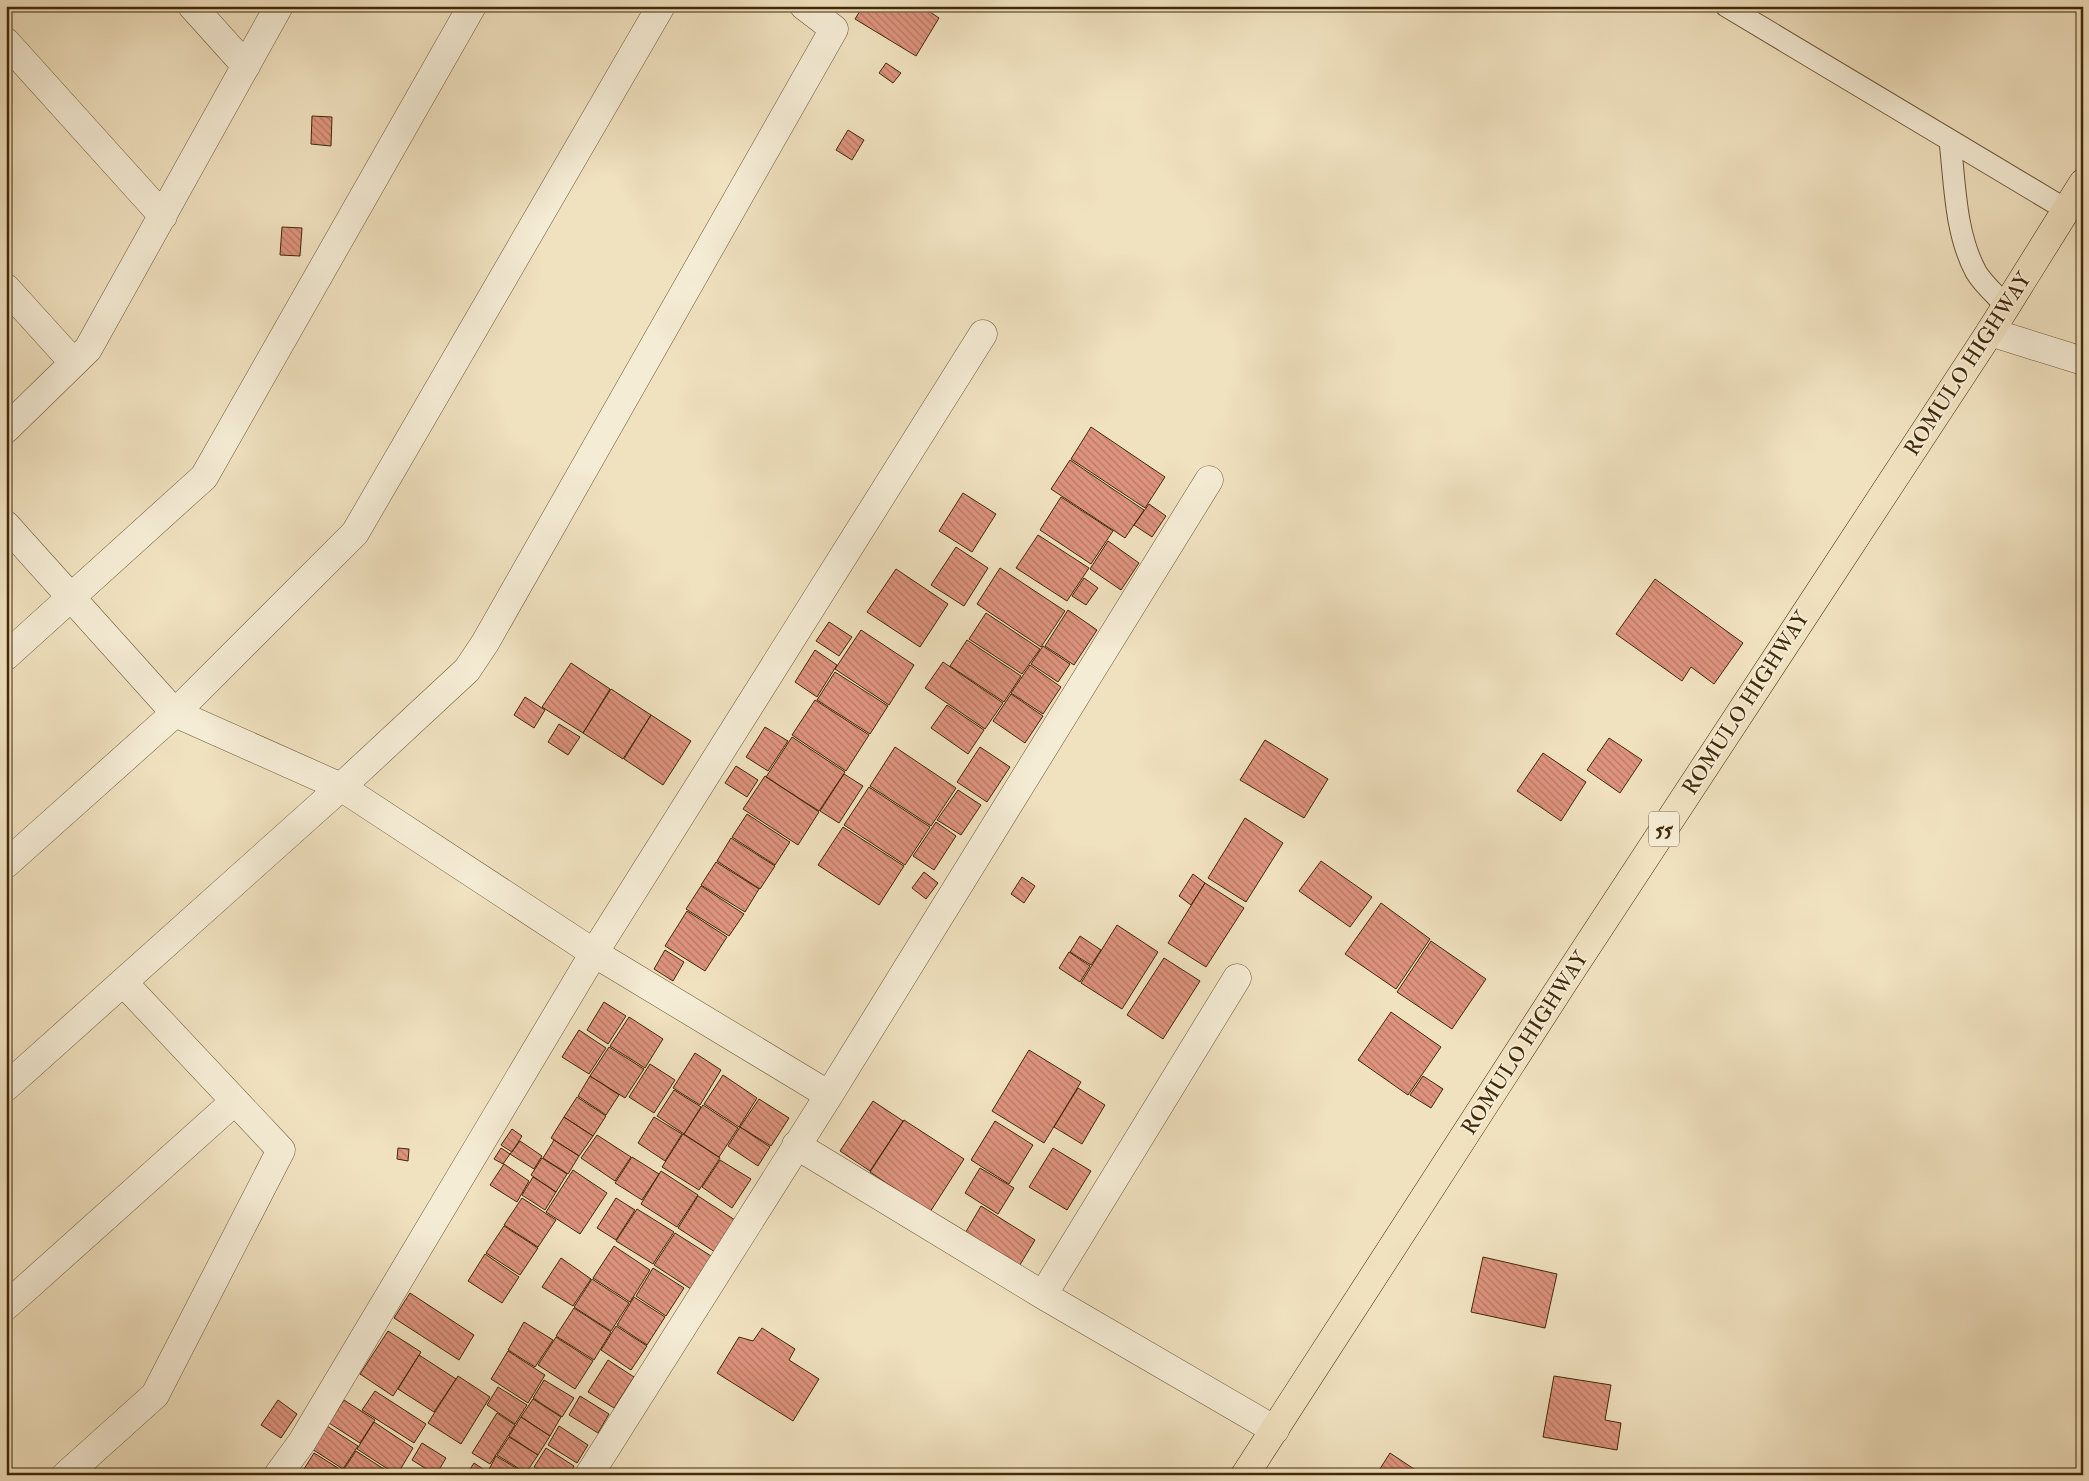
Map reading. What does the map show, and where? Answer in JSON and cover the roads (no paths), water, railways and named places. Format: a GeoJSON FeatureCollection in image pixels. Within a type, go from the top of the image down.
{"type":"FeatureCollection","features":[{"type":"Feature","properties":{"kind":"highway","name":"ROMULO HIGHWAY"},"geometry":{"type":"LineString","coordinates":[[1245,1475],[1276,1430],[1567,976],[1990,332],[2083,183]]}},
{"type":"Feature","properties":{"kind":"street"},"geometry":{"type":"LineString","coordinates":[[192,6],[246,66]]}},
{"type":"Feature","properties":{"kind":"street"},"geometry":{"type":"LineString","coordinates":[[6,429],[88,350],[280,6]]}},
{"type":"Feature","properties":{"kind":"street"},"geometry":{"type":"LineString","coordinates":[[6,656],[204,477],[472,6]]}},
{"type":"Feature","properties":{"kind":"street"},"geometry":{"type":"LineString","coordinates":[[6,864],[175,713],[354,534],[661,6]]}},
{"type":"Feature","properties":{"kind":"street"},"geometry":{"type":"LineString","coordinates":[[6,1087],[341,787],[467,670],[485,643],[834,29],[804,6]]}},
{"type":"Feature","properties":{"kind":"street"},"geometry":{"type":"LineString","coordinates":[[6,42],[163,216]]}},
{"type":"Feature","properties":{"kind":"street"},"geometry":{"type":"LineString","coordinates":[[6,288],[74,363]]}},
{"type":"Feature","properties":{"kind":"street"},"geometry":{"type":"LineString","coordinates":[[1990,332],[2083,361]]}},
{"type":"Feature","properties":{"kind":"street"},"geometry":{"type":"LineString","coordinates":[[278,1475],[302,1442],[594,953],[983,334]]}},
{"type":"Feature","properties":{"kind":"street"},"geometry":{"type":"LineString","coordinates":[[590,1475],[1209,480]]}},
{"type":"Feature","properties":{"kind":"street"},"geometry":{"type":"LineString","coordinates":[[6,525],[175,713],[341,787],[594,953],[828,1095]]}},
{"type":"Feature","properties":{"kind":"street"},"geometry":{"type":"LineString","coordinates":[[1043,1295],[1237,978]]}},
{"type":"Feature","properties":{"kind":"street"},"geometry":{"type":"LineString","coordinates":[[66,1475],[155,1395],[281,1150],[124,982]]}},
{"type":"Feature","properties":{"kind":"street"},"geometry":{"type":"LineString","coordinates":[[6,1306],[235,1101]]}},
{"type":"Feature","properties":{"kind":"street"},"geometry":{"type":"LineString","coordinates":[[796,1145],[1043,1295],[1276,1430]]}},
{"type":"Feature","properties":{"kind":"lane"},"geometry":{"type":"LineString","coordinates":[[1726,6],[2065,210]]}},
{"type":"Feature","properties":{"kind":"lane"},"geometry":{"type":"LineString","coordinates":[[1950,141],[1960,224],[1967,249],[1977,273],[2006,306]]}}]}
